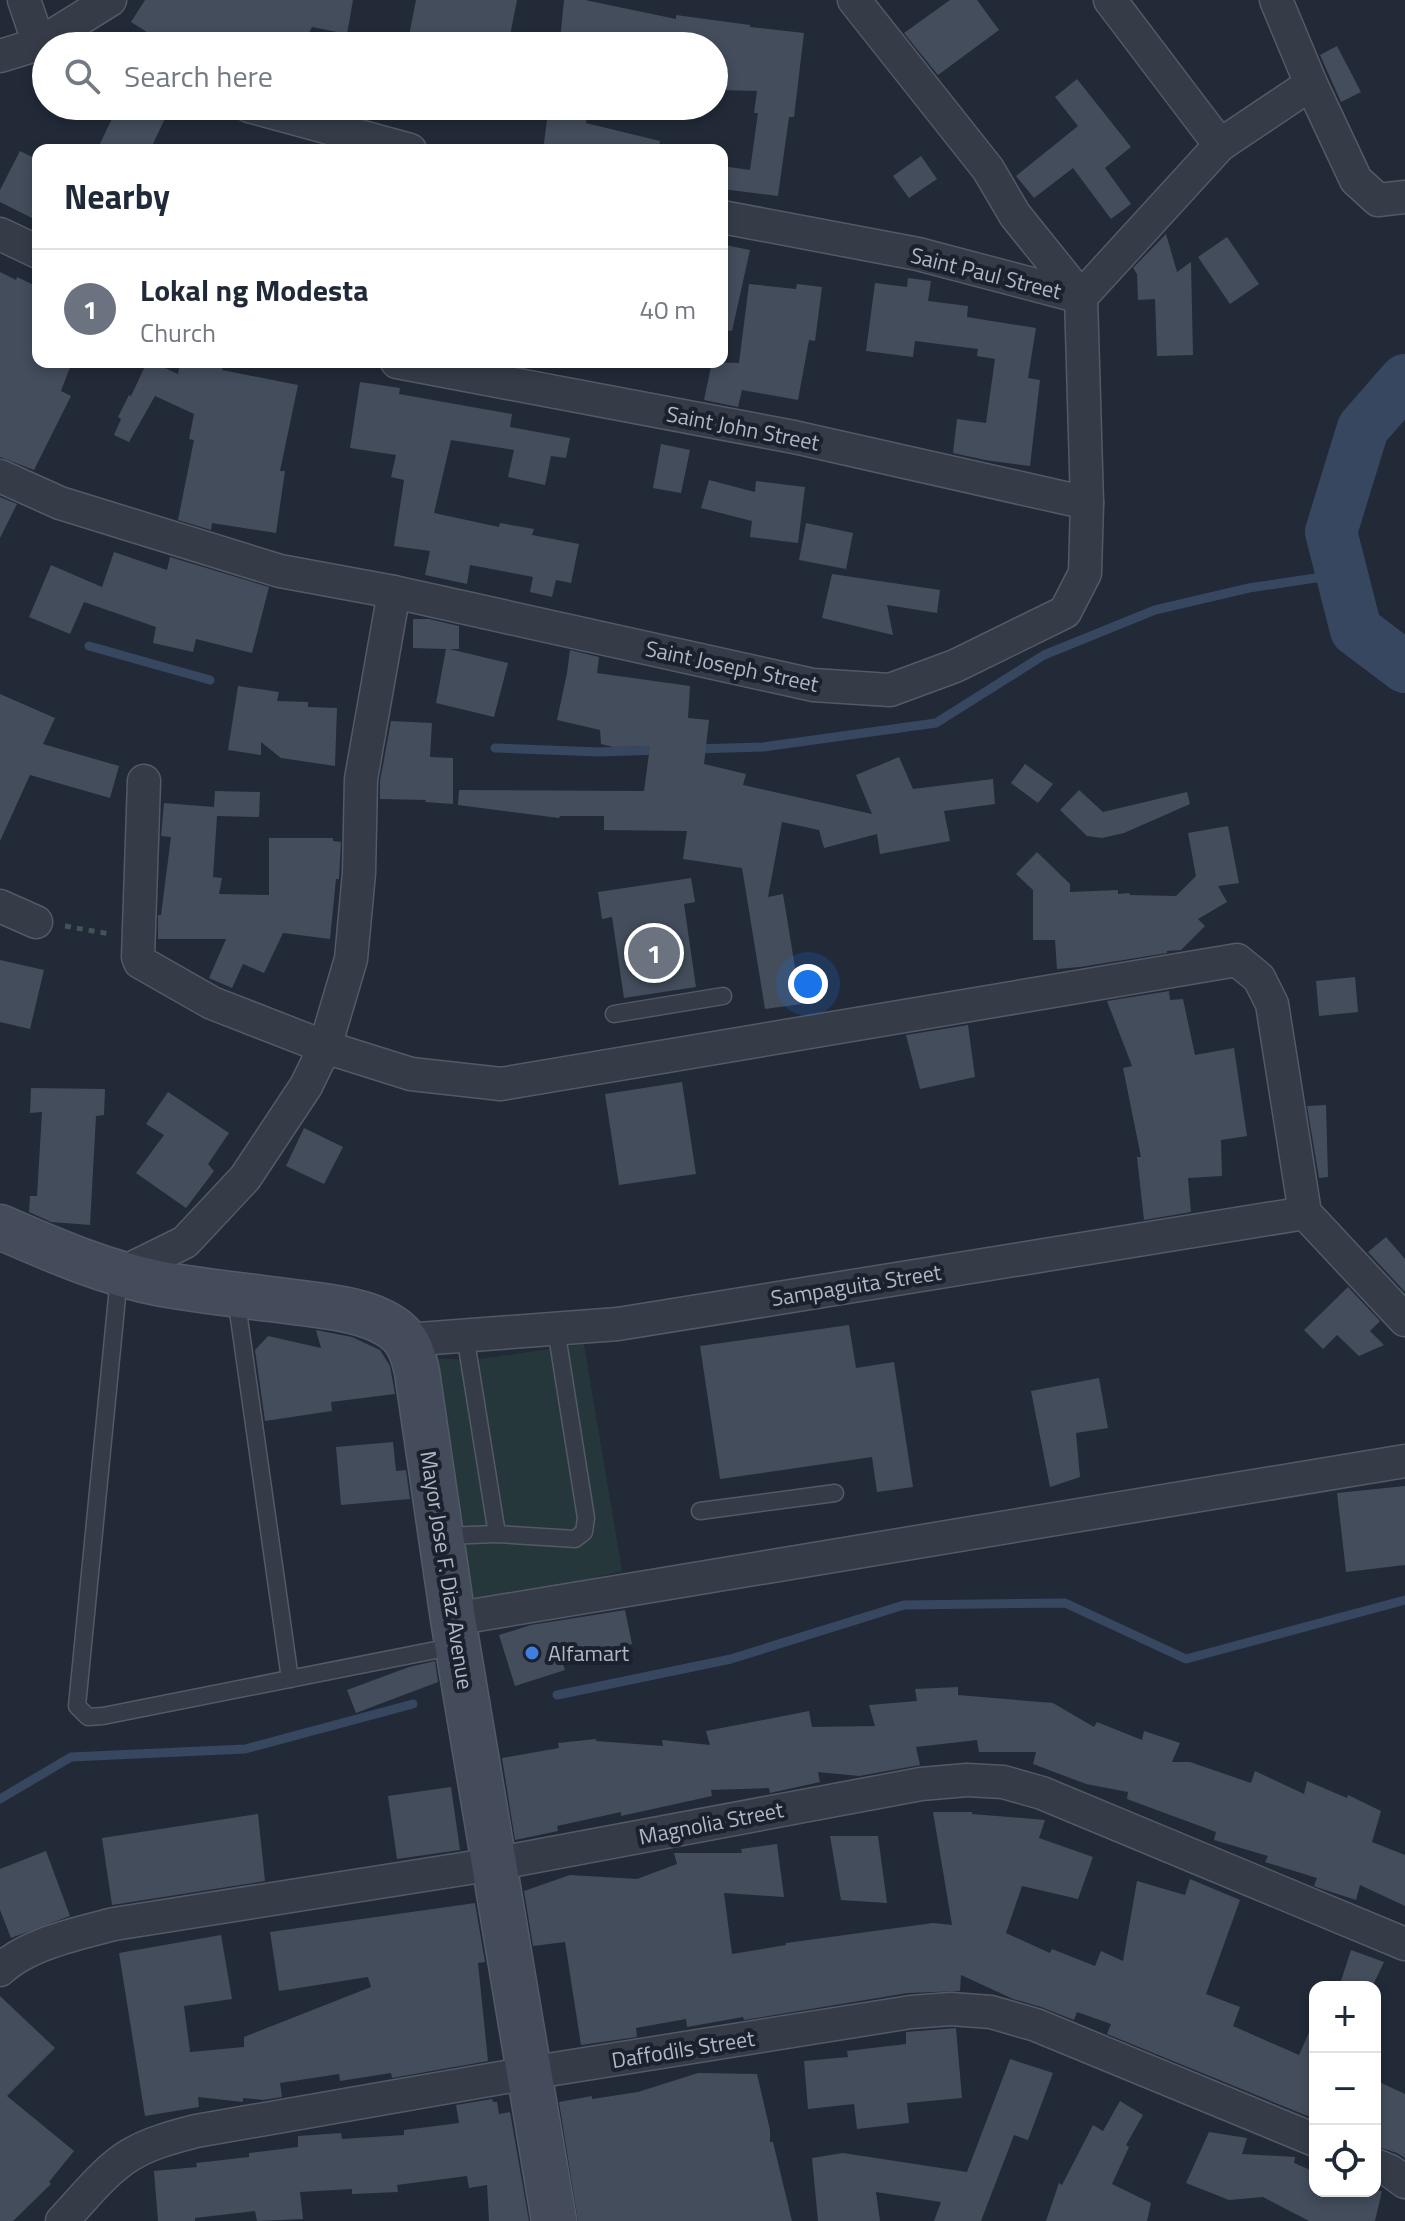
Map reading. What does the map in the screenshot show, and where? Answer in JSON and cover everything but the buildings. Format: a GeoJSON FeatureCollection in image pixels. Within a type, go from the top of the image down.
{"type":"FeatureCollection","features":[{"type":"Feature","properties":{"kind":"main road"},"geometry":{"type":"LineString","coordinates":[[0,1227],[72,1258],[120,1274],[162,1284],[334,1308],[369,1316],[391,1326],[406,1340]]}},
{"type":"Feature","properties":{"kind":"main road","name":"Mayor Jose F. Diaz Avenue"},"geometry":{"type":"LineString","coordinates":[[406,1340],[417,1372],[455,1632],[554,2221]]}},
{"type":"Feature","properties":{"kind":"street"},"geometry":{"type":"LineString","coordinates":[[24,0],[38,32]]}},
{"type":"Feature","properties":{"kind":"street"},"geometry":{"type":"LineString","coordinates":[[62,32],[110,0]]}},
{"type":"Feature","properties":{"kind":"street"},"geometry":{"type":"LineString","coordinates":[[854,0],[988,169],[1015,215],[1081,297]]}},
{"type":"Feature","properties":{"kind":"street"},"geometry":{"type":"LineString","coordinates":[[1110,0],[1220,145]]}},
{"type":"Feature","properties":{"kind":"street"},"geometry":{"type":"LineString","coordinates":[[1276,0],[1356,180],[1378,200],[1405,197]]}},
{"type":"Feature","properties":{"kind":"street"},"geometry":{"type":"LineString","coordinates":[[0,56],[32,48]]}},
{"type":"Feature","properties":{"kind":"street","name":"Saint Paul Street"},"geometry":{"type":"LineString","coordinates":[[728,218],[918,254],[1081,297],[1220,145],[1311,84]]}},
{"type":"Feature","properties":{"kind":"street"},"geometry":{"type":"LineString","coordinates":[[300,120],[388,144]]}},
{"type":"Feature","properties":{"kind":"street"},"geometry":{"type":"LineString","coordinates":[[0,234],[32,249]]}},
{"type":"Feature","properties":{"kind":"street","name":"Saint Joseph Street"},"geometry":{"type":"LineString","coordinates":[[0,476],[60,503],[280,571],[394,592],[813,685],[890,690],[955,666],[1065,612],[1085,573],[1087,503],[1081,297]]}},
{"type":"Feature","properties":{"kind":"street","name":"Saint John Street"},"geometry":{"type":"LineString","coordinates":[[429,368],[794,437],[1087,503]]}},
{"type":"Feature","properties":{"kind":"street"},"geometry":{"type":"LineString","coordinates":[[120,1274],[185,1242],[245,1178],[306,1086],[325,1047],[351,959],[359,873],[361,779],[394,592]]}},
{"type":"Feature","properties":{"kind":"street"},"geometry":{"type":"LineString","coordinates":[[144,781],[138,957],[147,967],[212,1003],[325,1047],[411,1074],[501,1084],[1237,960],[1259,978],[1272,1004],[1305,1213],[1405,1320]]}},
{"type":"Feature","properties":{"kind":"street"},"geometry":{"type":"LineString","coordinates":[[0,906],[36,922]]}},
{"type":"Feature","properties":{"kind":"street","name":"Sampaguita Street"},"geometry":{"type":"LineString","coordinates":[[406,1340],[618,1324],[1305,1213]]}},
{"type":"Feature","properties":{"kind":"street"},"geometry":{"type":"LineString","coordinates":[[455,1632],[1405,1461]]}},
{"type":"Feature","properties":{"kind":"street","name":"Magnolia Street"},"geometry":{"type":"LineString","coordinates":[[0,1970],[42,1946],[75,1933],[114,1924],[494,1864],[921,1784],[967,1780],[1003,1782],[1042,1793],[1405,1944]]}},
{"type":"Feature","properties":{"kind":"street","name":"Daffodils Street"},"geometry":{"type":"LineString","coordinates":[[62,2221],[103,2177],[129,2155],[161,2140],[196,2131],[529,2073],[911,2012],[951,2009],[991,2012],[1036,2025],[1309,2138]]}},
{"type":"Feature","properties":{"kind":"street"},"geometry":{"type":"LineString","coordinates":[[1381,2167],[1405,2182]]}},
{"type":"Feature","properties":{"kind":"lane"},"geometry":{"type":"LineString","coordinates":[[614,1014],[723,996]]}},
{"type":"Feature","properties":{"kind":"lane"},"geometry":{"type":"LineString","coordinates":[[120,1274],[77,1706],[88,1717],[103,1716],[290,1679],[455,1632]]}},
{"type":"Feature","properties":{"kind":"lane"},"geometry":{"type":"LineString","coordinates":[[236,1294],[290,1679]]}},
{"type":"Feature","properties":{"kind":"lane"},"geometry":{"type":"LineString","coordinates":[[441,1536],[497,1534],[575,1539],[584,1532],[586,1518],[556,1329]]}},
{"type":"Feature","properties":{"kind":"lane"},"geometry":{"type":"LineString","coordinates":[[465,1335],[497,1534]]}},
{"type":"Feature","properties":{"kind":"lane"},"geometry":{"type":"LineString","coordinates":[[700,1511],[835,1493]]}},
{"type":"Feature","properties":{"kind":"path"},"geometry":{"type":"LineString","coordinates":[[36,922],[139,939]]}},
{"type":"Feature","properties":{"kind":"shaded area"},"geometry":{"type":"Polygon","coordinates":[[[584,1344],[622,1571],[479,1606],[457,1594],[423,1359],[480,1359],[584,1344]]]}},
{"type":"Feature","properties":{"kind":"waterway"},"geometry":{"type":"LineString","coordinates":[[1405,380],[1363,428],[1331,532],[1356,630],[1405,667]]}},
{"type":"Feature","properties":{"kind":"waterway"},"geometry":{"type":"LineString","coordinates":[[694,749],[763,747],[936,723],[1044,655],[1155,610],[1249,588],[1342,574]]}},
{"type":"Feature","properties":{"kind":"waterway"},"geometry":{"type":"LineString","coordinates":[[89,646],[210,680]]}},
{"type":"Feature","properties":{"kind":"waterway"},"geometry":{"type":"LineString","coordinates":[[495,748],[599,752],[660,750]]}},
{"type":"Feature","properties":{"kind":"waterway"},"geometry":{"type":"LineString","coordinates":[[557,1695],[731,1659],[904,1605],[1065,1603],[1186,1659],[1405,1600]]}},
{"type":"Feature","properties":{"kind":"waterway"},"geometry":{"type":"LineString","coordinates":[[0,1799],[71,1757],[245,1749],[413,1704]]}},
{"type":"Feature","properties":{"kind":"place","name":"Lokal ng Modesta"},"geometry":{"type":"Point","coordinates":[654,953]}},
{"type":"Feature","properties":{"kind":"place","name":"Alfamart"},"geometry":{"type":"Point","coordinates":[532,1653]}}]}
